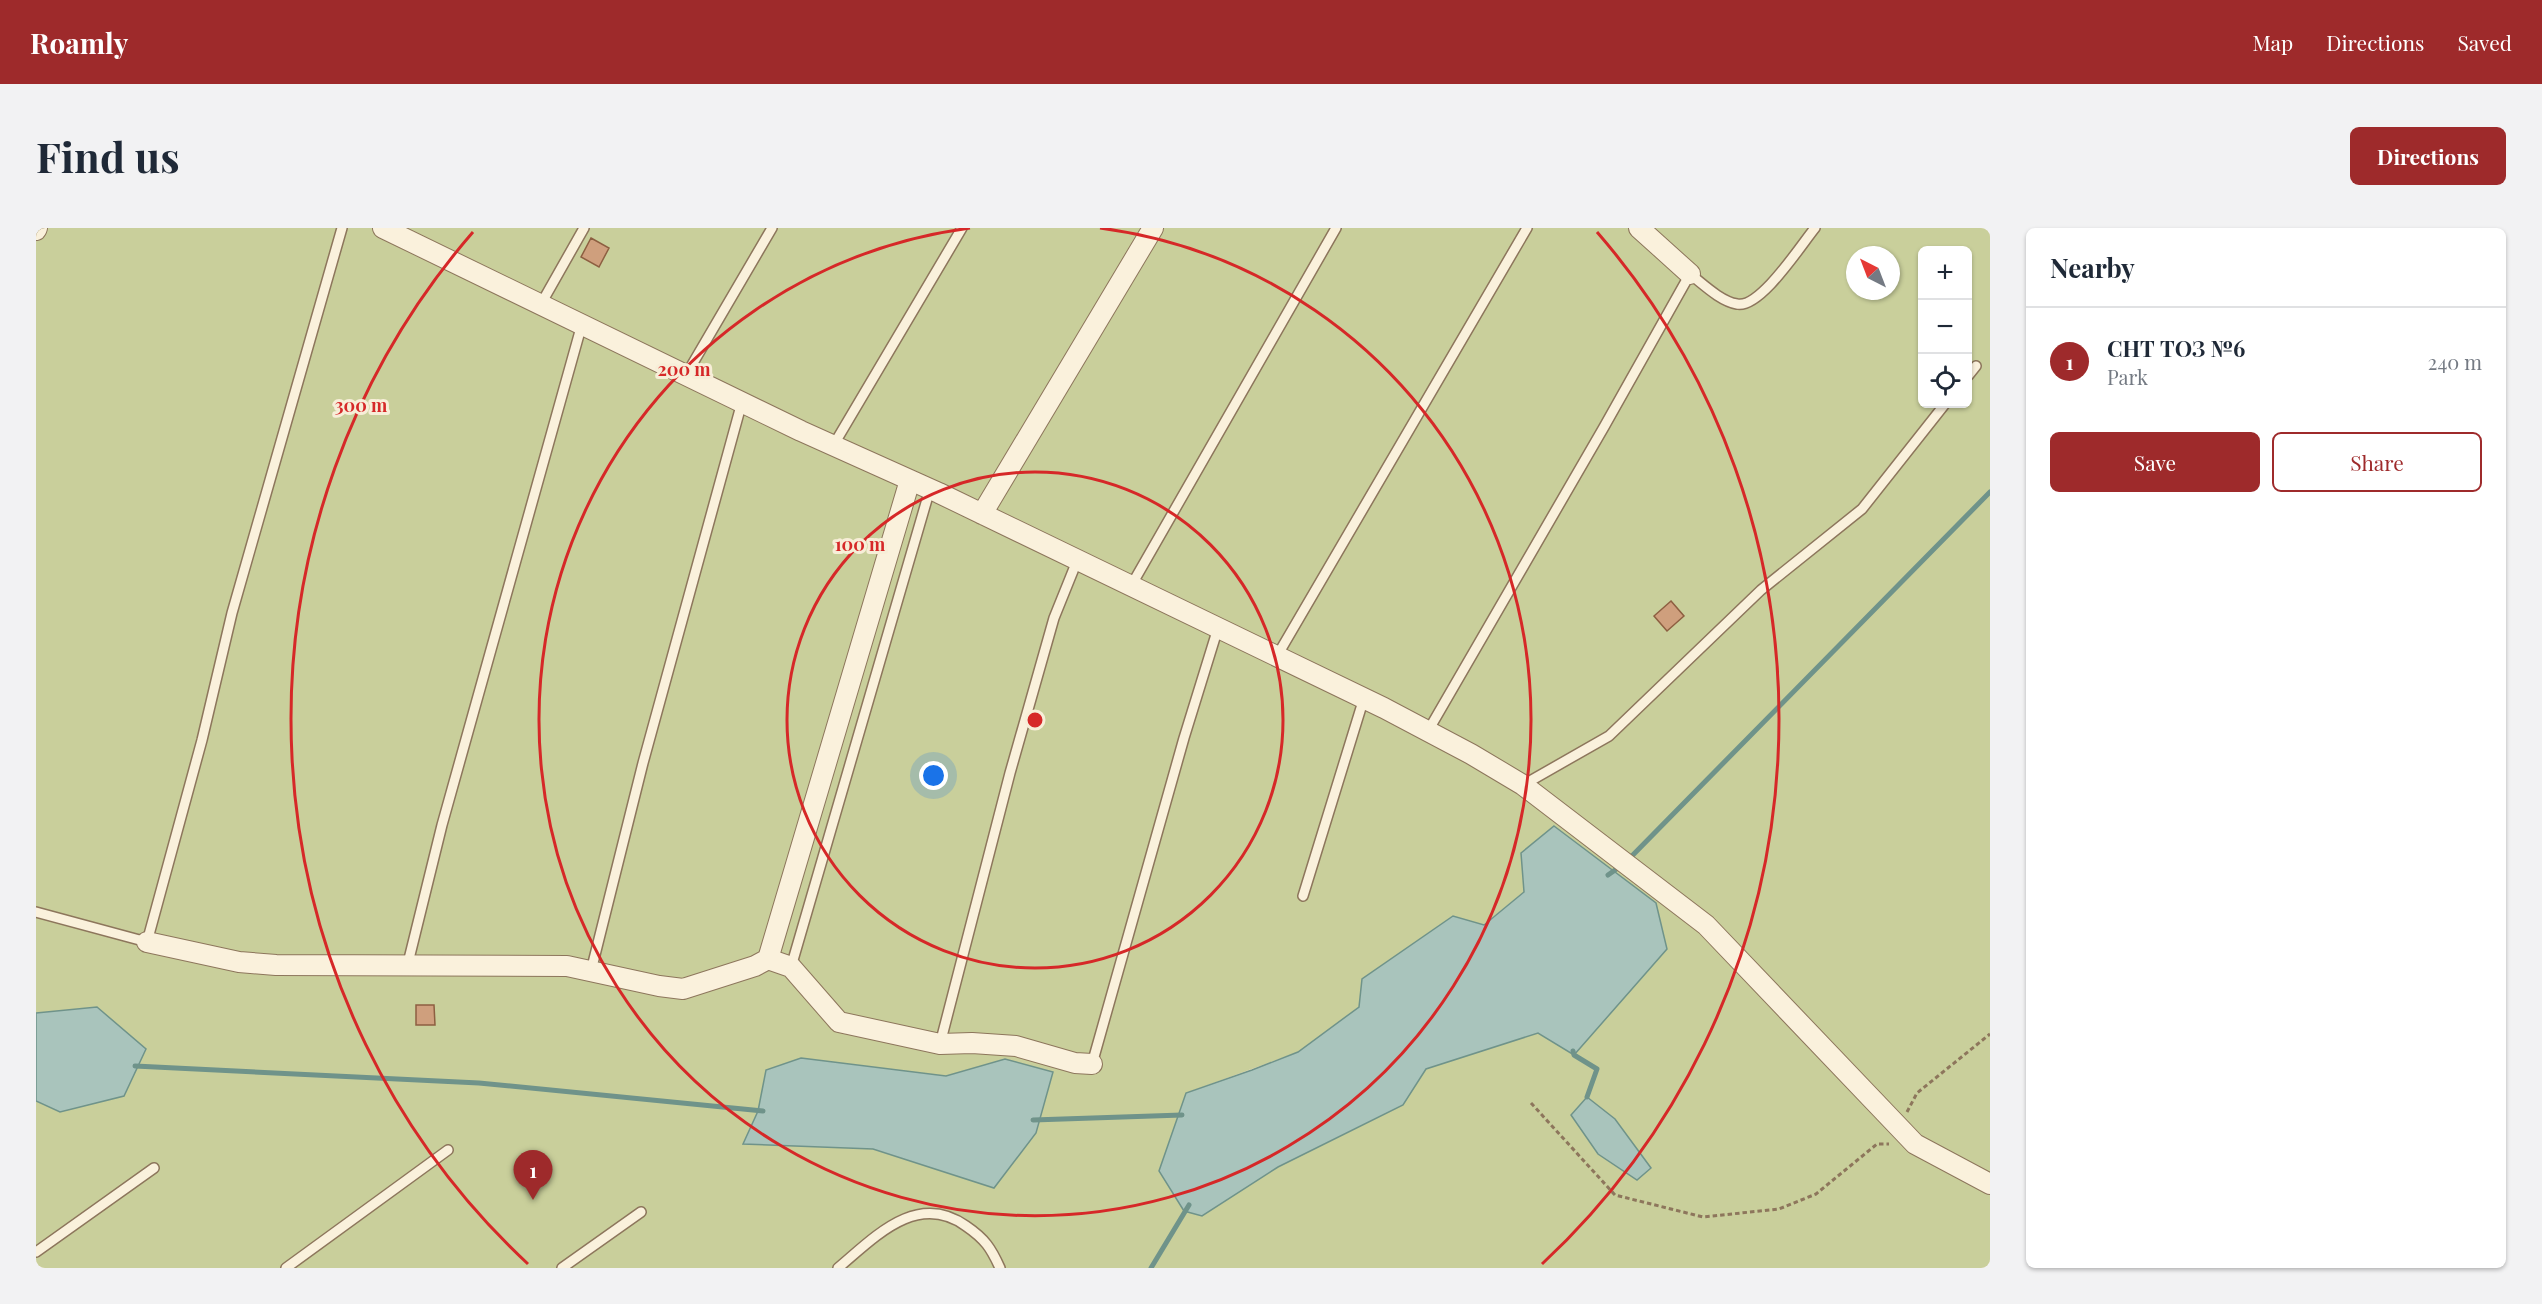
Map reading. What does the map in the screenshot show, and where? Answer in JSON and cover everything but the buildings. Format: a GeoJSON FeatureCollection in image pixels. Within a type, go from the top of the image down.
{"type":"FeatureCollection","features":[{"type":"Feature","properties":{"kind":"street"},"geometry":{"type":"LineString","coordinates":[[982,514],[1153,228]]}},
{"type":"Feature","properties":{"kind":"street"},"geometry":{"type":"LineString","coordinates":[[1639,228],[1690,274]]}},
{"type":"Feature","properties":{"kind":"street"},"geometry":{"type":"LineString","coordinates":[[394,230],[833,446],[930,489],[1364,698],[1523,785],[1706,925],[1915,1144],[1990,1185]]}},
{"type":"Feature","properties":{"kind":"street"},"geometry":{"type":"LineString","coordinates":[[147,942],[239,962],[276,965],[407,967],[567,966],[659,986],[683,988],[722,978],[768,959],[910,480]]}},
{"type":"Feature","properties":{"kind":"street"},"geometry":{"type":"LineString","coordinates":[[768,959],[791,967],[839,1022],[940,1044],[972,1043],[1016,1046],[1075,1064],[1092,1064]]}},
{"type":"Feature","properties":{"kind":"lane"},"geometry":{"type":"LineString","coordinates":[[36,912],[147,942],[202,740],[232,613],[342,228]]}},
{"type":"Feature","properties":{"kind":"lane"},"geometry":{"type":"LineString","coordinates":[[541,304],[584,228]]}},
{"type":"Feature","properties":{"kind":"lane"},"geometry":{"type":"LineString","coordinates":[[686,375],[772,228]]}},
{"type":"Feature","properties":{"kind":"lane"},"geometry":{"type":"LineString","coordinates":[[833,446],[962,228]]}},
{"type":"Feature","properties":{"kind":"lane"},"geometry":{"type":"LineString","coordinates":[[1131,586],[1336,228]]}},
{"type":"Feature","properties":{"kind":"lane"},"geometry":{"type":"LineString","coordinates":[[1276,656],[1527,228]]}},
{"type":"Feature","properties":{"kind":"lane"},"geometry":{"type":"LineString","coordinates":[[1428,731],[1604,428],[1690,274],[1728,301],[1738,305],[1748,304],[1770,284],[1815,228]]}},
{"type":"Feature","properties":{"kind":"lane"},"geometry":{"type":"LineString","coordinates":[[407,967],[445,814],[582,324]]}},
{"type":"Feature","properties":{"kind":"lane"},"geometry":{"type":"LineString","coordinates":[[1972,371],[1976,366]]}},
{"type":"Feature","properties":{"kind":"lane"},"geometry":{"type":"LineString","coordinates":[[591,971],[643,763],[742,402]]}},
{"type":"Feature","properties":{"kind":"lane"},"geometry":{"type":"LineString","coordinates":[[1523,785],[1609,736],[1761,590],[1862,508],[1943,408]]}},
{"type":"Feature","properties":{"kind":"lane"},"geometry":{"type":"LineString","coordinates":[[791,967],[930,489]]}},
{"type":"Feature","properties":{"kind":"lane"},"geometry":{"type":"LineString","coordinates":[[940,1044],[1010,773],[1054,618],[1077,561]]}},
{"type":"Feature","properties":{"kind":"lane"},"geometry":{"type":"LineString","coordinates":[[1092,1064],[1184,738],[1218,628]]}},
{"type":"Feature","properties":{"kind":"lane"},"geometry":{"type":"LineString","coordinates":[[1303,896],[1364,698]]}},
{"type":"Feature","properties":{"kind":"lane"},"geometry":{"type":"LineString","coordinates":[[286,1268],[448,1150]]}},
{"type":"Feature","properties":{"kind":"lane"},"geometry":{"type":"LineString","coordinates":[[36,1251],[154,1168]]}},
{"type":"Feature","properties":{"kind":"lane"},"geometry":{"type":"LineString","coordinates":[[562,1268],[641,1212]]}},
{"type":"Feature","properties":{"kind":"lane"},"geometry":{"type":"LineString","coordinates":[[838,1268],[893,1224],[919,1213],[937,1213],[959,1221],[990,1245],[1000,1268]]}},
{"type":"Feature","properties":{"kind":"path"},"geometry":{"type":"LineString","coordinates":[[1899,1127],[1917,1093],[1990,1034]]}},
{"type":"Feature","properties":{"kind":"path"},"geometry":{"type":"LineString","coordinates":[[1531,1103],[1615,1195],[1703,1217],[1779,1209],[1816,1194],[1877,1144],[1915,1144]]}},
{"type":"Feature","properties":{"kind":"green space"},"geometry":{"type":"Polygon","coordinates":[[[36,228],[1990,228],[1990,1268],[36,1268],[36,1101],[60,1112],[97,1007],[36,1013],[36,228]],[[1522,853],[1524,892],[1483,925],[1453,916],[1362,979],[1359,1007],[1298,1052],[1186,1093],[1202,1216],[1278,1167],[1403,1105],[1426,1069],[1538,1033],[1522,853]],[[801,1058],[767,1070],[758,1111],[744,1144],[873,1149],[994,1188],[1005,1059],[946,1076],[801,1058]]]}},
{"type":"Feature","properties":{"kind":"water"},"geometry":{"type":"Polygon","coordinates":[[[1554,826],[1656,903],[1667,949],[1574,1055],[1538,1033],[1426,1069],[1403,1105],[1278,1167],[1202,1216],[1184,1211],[1159,1171],[1186,1093],[1298,1052],[1359,1007],[1362,979],[1453,916],[1484,925],[1524,892],[1521,853],[1554,826]]]}},
{"type":"Feature","properties":{"kind":"water"},"geometry":{"type":"Polygon","coordinates":[[[97,1007],[146,1049],[124,1096],[60,1112],[36,1101],[36,1013],[97,1007]]]}},
{"type":"Feature","properties":{"kind":"water"},"geometry":{"type":"Polygon","coordinates":[[[801,1058],[946,1076],[1005,1059],[1053,1072],[1036,1133],[994,1188],[873,1149],[743,1144],[758,1111],[766,1070],[801,1058]]]}},
{"type":"Feature","properties":{"kind":"water"},"geometry":{"type":"Polygon","coordinates":[[[1587,1097],[1615,1119],[1651,1168],[1637,1180],[1598,1154],[1571,1115],[1587,1097]]]}},
{"type":"Feature","properties":{"kind":"waterway"},"geometry":{"type":"LineString","coordinates":[[1608,875],[1625,863],[1990,492]]}},
{"type":"Feature","properties":{"kind":"waterway"},"geometry":{"type":"LineString","coordinates":[[1573,1051],[1574,1055],[1597,1069],[1587,1097]]}},
{"type":"Feature","properties":{"kind":"waterway"},"geometry":{"type":"LineString","coordinates":[[135,1066],[479,1083],[763,1111]]}},
{"type":"Feature","properties":{"kind":"waterway"},"geometry":{"type":"LineString","coordinates":[[1033,1120],[1182,1115]]}},
{"type":"Feature","properties":{"kind":"waterway"},"geometry":{"type":"LineString","coordinates":[[1151,1268],[1189,1205]]}},
{"type":"Feature","properties":{"kind":"place","name":"СНТ ТОЗ №6"},"geometry":{"type":"Point","coordinates":[533,1200]}}]}
